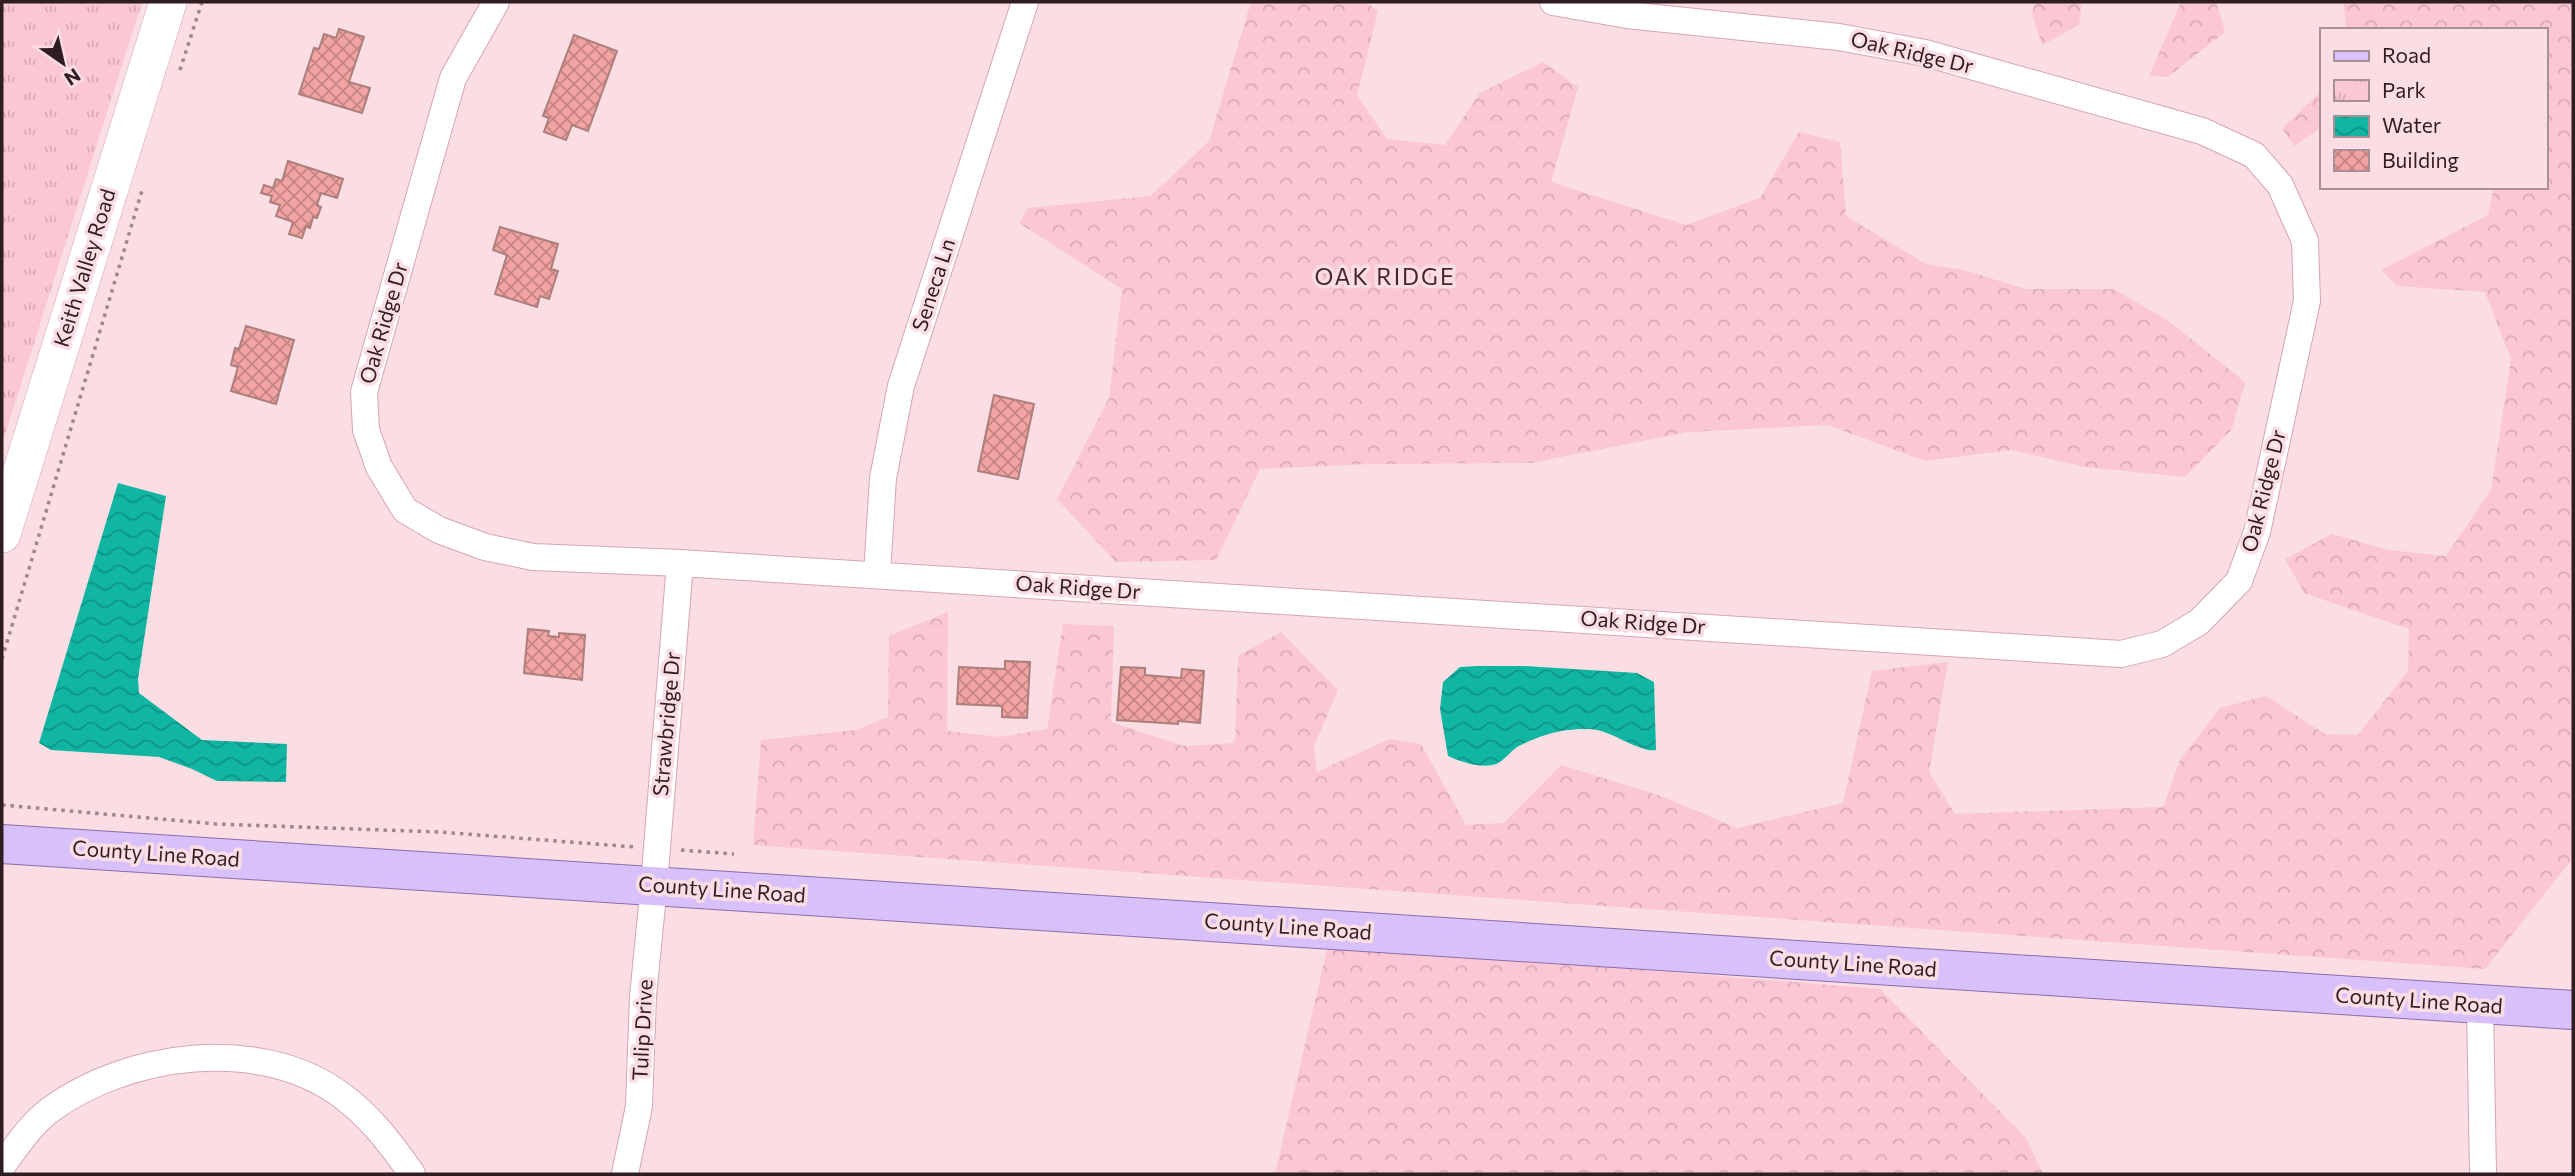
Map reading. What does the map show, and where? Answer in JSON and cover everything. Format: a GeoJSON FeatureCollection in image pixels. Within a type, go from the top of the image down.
{"type":"FeatureCollection","features":[{"type":"Feature","properties":{"kind":"main road","name":"County Line Road"},"geometry":{"type":"LineString","coordinates":[[2,844],[655,867],[2573,1010]]}},
{"type":"Feature","properties":{"kind":"street","name":"Keith Valley Road"},"geometry":{"type":"LineString","coordinates":[[2,534],[168,2]]}},
{"type":"Feature","properties":{"kind":"street","name":"Oak Ridge Dr"},"geometry":{"type":"LineString","coordinates":[[496,2],[453,78],[364,393],[366,430],[370,442],[379,467],[405,510],[439,530],[485,547],[533,557],[877,575],[2121,654],[2162,643],[2199,622],[2239,581],[2257,532],[2307,301],[2305,241],[2280,185],[2254,155],[2202,131],[1925,53],[1839,37],[1627,15],[1553,2]]}},
{"type":"Feature","properties":{"kind":"street","name":"Seneca Ln"},"geometry":{"type":"LineString","coordinates":[[877,575],[883,478],[901,386],[1025,2]]}},
{"type":"Feature","properties":{"kind":"street","name":"Strawbridge Dr"},"geometry":{"type":"LineString","coordinates":[[655,867],[680,563]]}},
{"type":"Feature","properties":{"kind":"street","name":"Tulip Drive"},"geometry":{"type":"LineString","coordinates":[[625,1174],[639,1106],[643,996],[655,867]]}},
{"type":"Feature","properties":{"kind":"street"},"geometry":{"type":"LineString","coordinates":[[2480,1004],[2483,1174]]}},
{"type":"Feature","properties":{"kind":"street"},"geometry":{"type":"LineString","coordinates":[[2,1167],[50,1110],[92,1083],[138,1066],[185,1059],[234,1059],[289,1070],[340,1094],[379,1130],[412,1174]]}},
{"type":"Feature","properties":{"kind":"path"},"geometry":{"type":"LineString","coordinates":[[177,78],[202,2]]}},
{"type":"Feature","properties":{"kind":"path"},"geometry":{"type":"LineString","coordinates":[[2,659],[145,181]]}},
{"type":"Feature","properties":{"kind":"path"},"geometry":{"type":"LineString","coordinates":[[2,806],[216,824],[439,832],[655,867],[734,854]]}},
{"type":"Feature","properties":{"kind":"green space"},"geometry":{"type":"Polygon","coordinates":[[[2,2],[142,2],[2,444],[2,2]]]}},
{"type":"Feature","properties":{"kind":"green space"},"geometry":{"type":"Polygon","coordinates":[[[1251,2],[1365,2],[1378,11],[1357,95],[1387,139],[1445,145],[1480,93],[1543,62],[1578,87],[1551,182],[1686,225],[1760,198],[1799,132],[1840,142],[1846,216],[1926,264],[1964,270],[2025,289],[2114,289],[2167,320],[2245,382],[2232,429],[2185,477],[2085,467],[2011,450],[1925,461],[1828,425],[1688,432],[1531,463],[1369,464],[1260,469],[1216,560],[1116,562],[1057,499],[1109,398],[1122,289],[1019,223],[1028,208],[1151,196],[1209,141],[1251,2]]]}},
{"type":"Feature","properties":{"kind":"green space"},"geometry":{"type":"Polygon","coordinates":[[[2035,2],[2082,2],[2079,25],[2042,45],[2032,14],[2035,2]]]}},
{"type":"Feature","properties":{"kind":"green space"},"geometry":{"type":"Polygon","coordinates":[[[2181,2],[2216,2],[2225,32],[2168,77],[2149,76],[2181,2]]]}},
{"type":"Feature","properties":{"kind":"green space"},"geometry":{"type":"Polygon","coordinates":[[[2343,2],[2573,2],[2573,858],[2485,969],[753,845],[761,740],[856,730],[888,717],[889,636],[948,612],[947,731],[1000,737],[1047,729],[1063,624],[1114,626],[1111,722],[1184,746],[1235,743],[1238,656],[1281,632],[1338,690],[1314,746],[1317,772],[1390,739],[1421,744],[1466,825],[1504,823],[1561,765],[1661,796],[1737,828],[1843,803],[1872,671],[1948,662],[1929,772],[1955,814],[2163,807],[2180,760],[2220,708],[2266,696],[2325,734],[2358,735],[2408,671],[2409,629],[2304,593],[2285,559],[2332,534],[2389,550],[2446,556],[2491,490],[2511,359],[2485,292],[2397,286],[2381,270],[2488,215],[2494,189],[2547,189],[2547,28],[2347,28],[2343,2]]]}},
{"type":"Feature","properties":{"kind":"green space"},"geometry":{"type":"Polygon","coordinates":[[[2320,92],[2320,128],[2295,146],[2282,129],[2320,92]]]}},
{"type":"Feature","properties":{"kind":"green space"},"geometry":{"type":"Polygon","coordinates":[[[1328,945],[1880,989],[2026,1138],[2043,1174],[1275,1174],[1328,945]]]}},
{"type":"Feature","properties":{"kind":"water"},"geometry":{"type":"Polygon","coordinates":[[[118,483],[166,496],[138,679],[139,693],[202,740],[287,744],[286,782],[217,781],[159,757],[51,750],[39,743],[118,483]]]}},
{"type":"Feature","properties":{"kind":"water"},"geometry":{"type":"Polygon","coordinates":[[[1460,667],[1637,673],[1654,682],[1656,750],[1644,749],[1601,731],[1580,729],[1535,739],[1517,747],[1496,764],[1472,764],[1448,756],[1440,709],[1443,682],[1460,667]]]}},
{"type":"Feature","properties":{"kind":"building"},"geometry":{"type":"Polygon","coordinates":[[[339,29],[364,37],[349,82],[370,88],[362,113],[299,94],[314,48],[319,49],[324,34],[336,38],[339,29]]]}},
{"type":"Feature","properties":{"kind":"building"},"geometry":{"type":"Polygon","coordinates":[[[574,35],[617,51],[588,131],[572,125],[566,140],[544,132],[549,118],[543,116],[574,35]]]}},
{"type":"Feature","properties":{"kind":"building"},"geometry":{"type":"Polygon","coordinates":[[[288,161],[343,179],[337,198],[321,193],[317,205],[321,207],[317,218],[313,217],[310,228],[306,226],[302,238],[289,234],[293,222],[276,216],[280,205],[270,202],[272,196],[261,193],[264,185],[273,188],[276,179],[282,181],[288,161]]]}},
{"type":"Feature","properties":{"kind":"building"},"geometry":{"type":"Polygon","coordinates":[[[500,227],[558,244],[551,269],[558,271],[549,299],[540,296],[537,307],[495,294],[507,255],[493,250],[500,227]]]}},
{"type":"Feature","properties":{"kind":"building"},"geometry":{"type":"Polygon","coordinates":[[[246,326],[294,340],[276,404],[231,391],[238,367],[231,365],[235,348],[239,349],[246,326]]]}},
{"type":"Feature","properties":{"kind":"building"},"geometry":{"type":"Polygon","coordinates":[[[994,395],[1034,404],[1018,479],[978,471],[994,395]]]}},
{"type":"Feature","properties":{"kind":"building"},"geometry":{"type":"Polygon","coordinates":[[[528,629],[549,631],[548,636],[559,637],[559,633],[585,635],[582,680],[524,673],[528,629]]]}},
{"type":"Feature","properties":{"kind":"building"},"geometry":{"type":"Polygon","coordinates":[[[1005,661],[1030,662],[1027,718],[1002,717],[1002,706],[957,704],[959,667],[1005,669],[1005,661]]]}},
{"type":"Feature","properties":{"kind":"building"},"geometry":{"type":"Polygon","coordinates":[[[1121,667],[1145,668],[1145,675],[1181,678],[1182,669],[1204,671],[1200,723],[1117,720],[1121,667]]]}},
{"type":"Feature","properties":{"kind":"district","name":"OAK RIDGE"},"geometry":{"type":"Point","coordinates":[1385,277]}}]}
